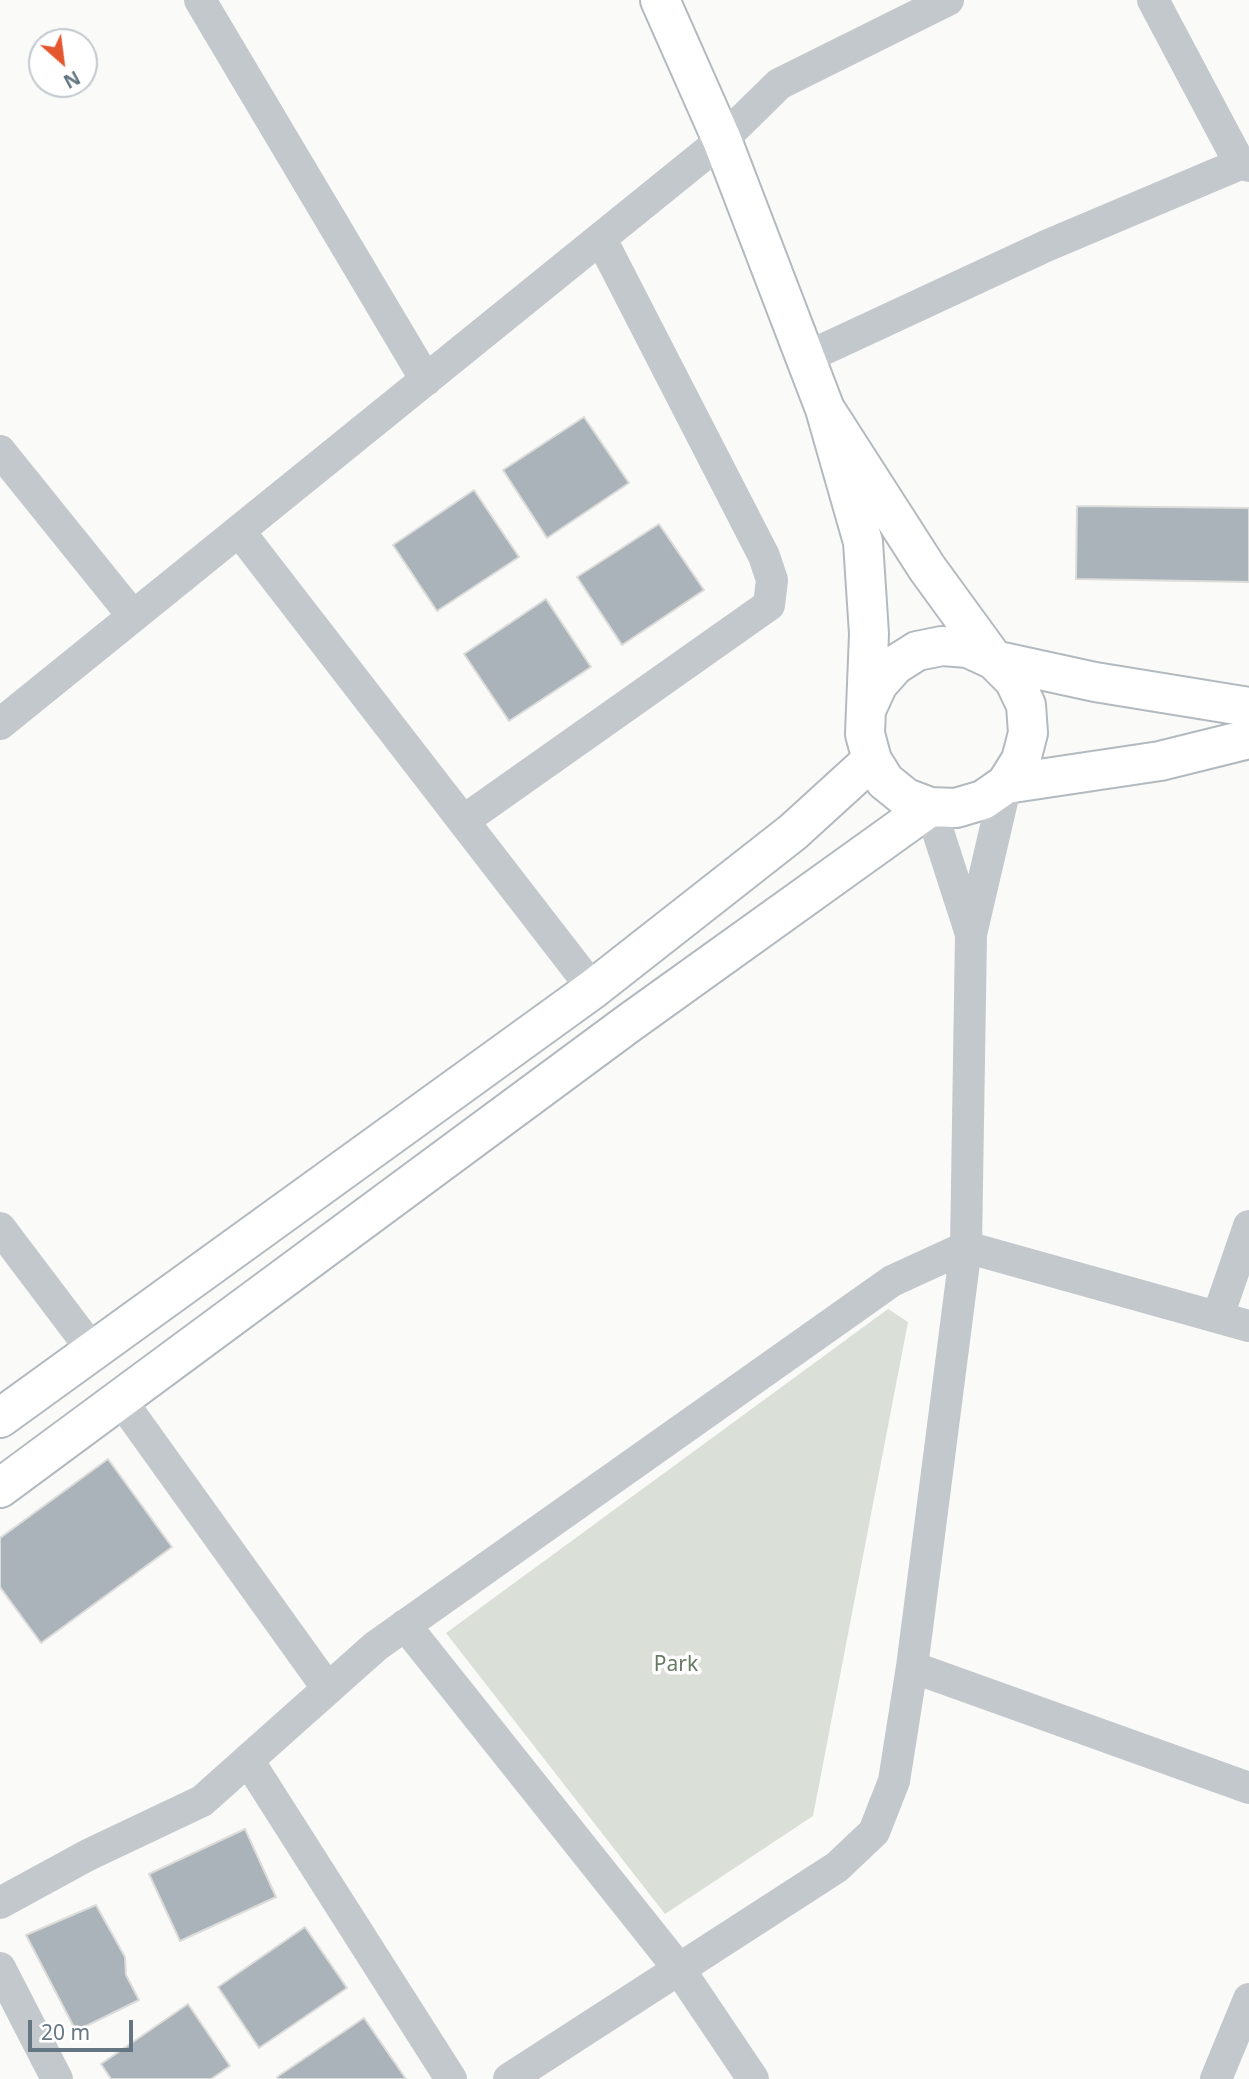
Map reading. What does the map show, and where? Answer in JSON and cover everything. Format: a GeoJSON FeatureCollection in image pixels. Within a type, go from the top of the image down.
{"type":"FeatureCollection","features":[{"type":"Feature","properties":{"kind":"street"},"geometry":{"type":"LineString","coordinates":[[200,0],[426,380]]}},
{"type":"Feature","properties":{"kind":"street"},"geometry":{"type":"LineString","coordinates":[[660,0],[722,141],[825,409],[863,542],[869,634],[865,734],[872,760],[886,781],[906,798],[930,807],[956,808],[983,800],[1006,783],[1160,761],[1249,739]]}},
{"type":"Feature","properties":{"kind":"street"},"geometry":{"type":"LineString","coordinates":[[0,724],[722,141],[779,84],[948,0]]}},
{"type":"Feature","properties":{"kind":"street"},"geometry":{"type":"LineString","coordinates":[[805,358],[1046,246],[1244,165],[1153,0]]}},
{"type":"Feature","properties":{"kind":"street"},"geometry":{"type":"LineString","coordinates":[[463,821],[769,605],[772,580],[764,556],[601,239]]}},
{"type":"Feature","properties":{"kind":"street"},"geometry":{"type":"LineString","coordinates":[[509,2079],[837,1867],[874,1832],[894,1781],[912,1667],[966,1247],[971,934],[1006,783],[1021,760],[1028,733],[1026,705],[1014,680],[994,660],[927,568],[825,409]]}},
{"type":"Feature","properties":{"kind":"street"},"geometry":{"type":"LineString","coordinates":[[0,451],[133,617]]}},
{"type":"Feature","properties":{"kind":"street"},"geometry":{"type":"LineString","coordinates":[[239,531],[593,989]]}},
{"type":"Feature","properties":{"kind":"street"},"geometry":{"type":"LineString","coordinates":[[867,708],[878,684],[895,665],[917,651],[942,646],[968,648],[994,660],[1095,682],[1249,707]]}},
{"type":"Feature","properties":{"kind":"street"},"geometry":{"type":"LineString","coordinates":[[0,1418],[593,989],[793,832],[872,760]]}},
{"type":"Feature","properties":{"kind":"street"},"geometry":{"type":"LineString","coordinates":[[930,807],[971,934]]}},
{"type":"Feature","properties":{"kind":"street"},"geometry":{"type":"LineString","coordinates":[[0,1488],[629,1023],[930,807]]}},
{"type":"Feature","properties":{"kind":"street"},"geometry":{"type":"LineString","coordinates":[[1218,1316],[1249,1226]]}},
{"type":"Feature","properties":{"kind":"street"},"geometry":{"type":"LineString","coordinates":[[0,1228],[93,1350]]}},
{"type":"Feature","properties":{"kind":"street"},"geometry":{"type":"LineString","coordinates":[[0,1903],[88,1855],[202,1801],[376,1646],[891,1281],[966,1247],[1249,1326]]}},
{"type":"Feature","properties":{"kind":"street"},"geometry":{"type":"LineString","coordinates":[[120,1399],[328,1689]]}},
{"type":"Feature","properties":{"kind":"street"},"geometry":{"type":"LineString","coordinates":[[405,1625],[679,1969],[753,2079]]}},
{"type":"Feature","properties":{"kind":"street"},"geometry":{"type":"LineString","coordinates":[[912,1667],[1249,1788]]}},
{"type":"Feature","properties":{"kind":"street"},"geometry":{"type":"LineString","coordinates":[[248,1760],[451,2079]]}},
{"type":"Feature","properties":{"kind":"street"},"geometry":{"type":"LineString","coordinates":[[0,1968],[57,2079]]}},
{"type":"Feature","properties":{"kind":"street"},"geometry":{"type":"LineString","coordinates":[[1216,2079],[1249,1999]]}},
{"type":"Feature","properties":{"kind":"green space","name":"Park"},"geometry":{"type":"Polygon","coordinates":[[[888,1309],[908,1322],[813,1816],[665,1914],[446,1633],[888,1309]]]}},
{"type":"Feature","properties":{"kind":"building"},"geometry":{"type":"Polygon","coordinates":[[[584,417],[629,483],[547,538],[503,470],[584,417]]]}},
{"type":"Feature","properties":{"kind":"building"},"geometry":{"type":"Polygon","coordinates":[[[474,490],[519,557],[437,611],[393,545],[474,490]]]}},
{"type":"Feature","properties":{"kind":"building"},"geometry":{"type":"Polygon","coordinates":[[[1077,506],[1249,508],[1249,582],[1076,579],[1077,506]]]}},
{"type":"Feature","properties":{"kind":"building"},"geometry":{"type":"Polygon","coordinates":[[[659,524],[704,590],[622,645],[577,577],[659,524]]]}},
{"type":"Feature","properties":{"kind":"building"},"geometry":{"type":"Polygon","coordinates":[[[546,599],[591,667],[509,721],[464,654],[546,599]]]}},
{"type":"Feature","properties":{"kind":"building"},"geometry":{"type":"Polygon","coordinates":[[[108,1459],[172,1547],[41,1643],[0,1587],[0,1538],[108,1459]]]}},
{"type":"Feature","properties":{"kind":"building"},"geometry":{"type":"Polygon","coordinates":[[[245,1829],[276,1897],[180,1941],[149,1874],[245,1829]]]}},
{"type":"Feature","properties":{"kind":"building"},"geometry":{"type":"Polygon","coordinates":[[[96,1905],[125,1957],[126,1975],[139,2000],[76,2031],[26,1935],[96,1905]]]}},
{"type":"Feature","properties":{"kind":"building"},"geometry":{"type":"Polygon","coordinates":[[[305,1927],[347,1988],[259,2048],[218,1987],[305,1927]]]}},
{"type":"Feature","properties":{"kind":"building"},"geometry":{"type":"Polygon","coordinates":[[[188,2004],[230,2066],[211,2079],[111,2079],[101,2064],[188,2004]]]}},
{"type":"Feature","properties":{"kind":"building"},"geometry":{"type":"Polygon","coordinates":[[[364,2018],[406,2079],[278,2079],[277,2077],[364,2018]]]}}]}
